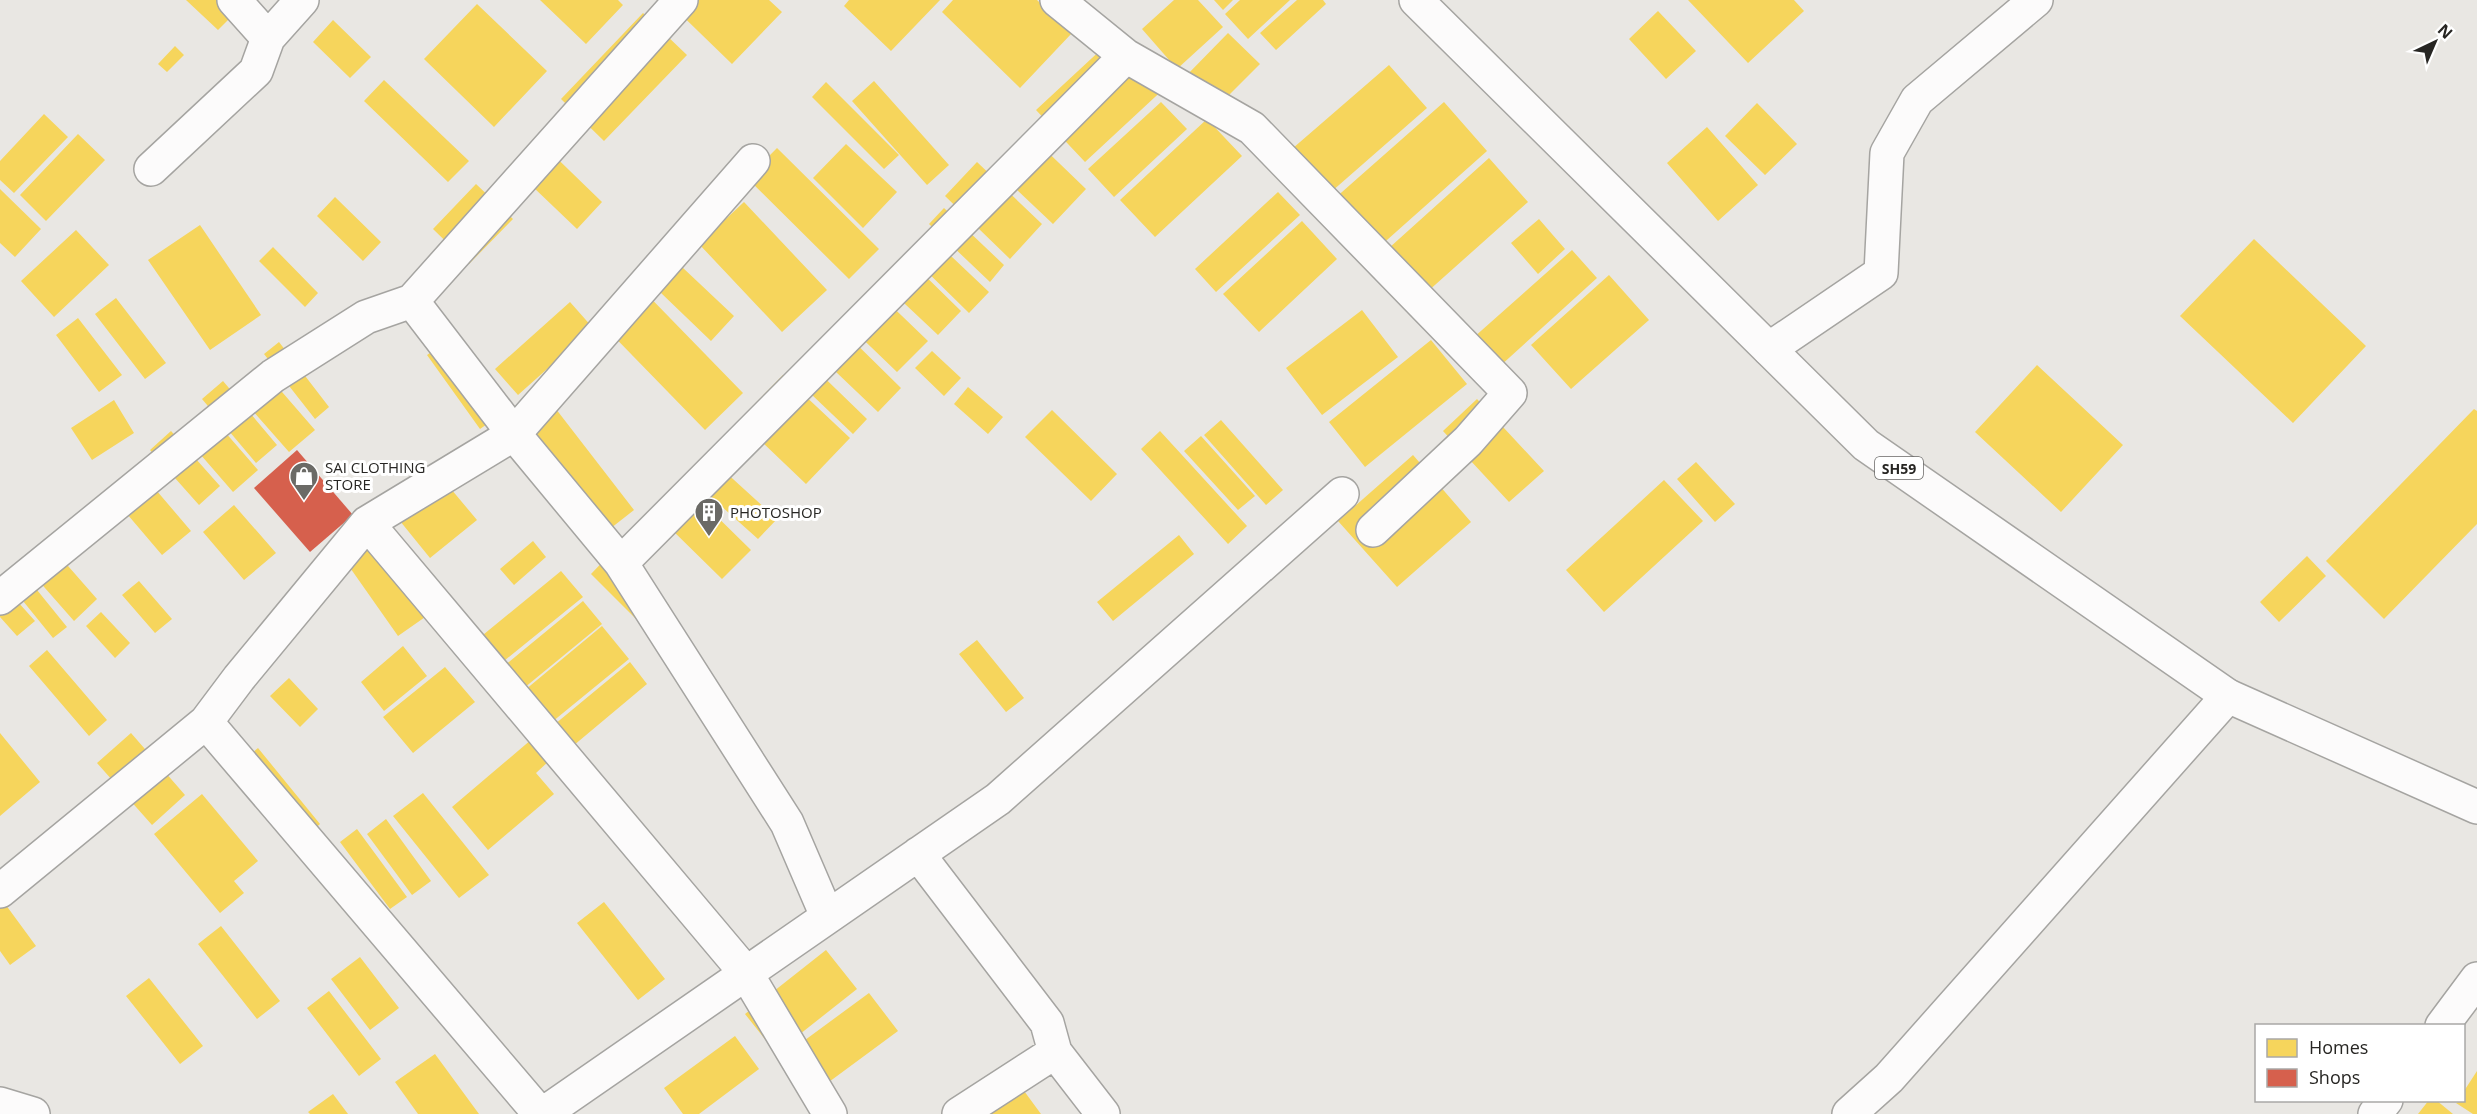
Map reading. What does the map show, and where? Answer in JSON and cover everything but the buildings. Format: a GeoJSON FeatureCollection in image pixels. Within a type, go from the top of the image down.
{"type":"FeatureCollection","features":[{"type":"Feature","properties":{"kind":"street"},"geometry":{"type":"LineString","coordinates":[[234,0],[268,38]]}},
{"type":"Feature","properties":{"kind":"street"},"geometry":{"type":"LineString","coordinates":[[151,170],[256,71],[268,38],[302,0]]}},
{"type":"Feature","properties":{"kind":"street"},"geometry":{"type":"LineString","coordinates":[[0,598],[273,376],[366,317],[412,301],[681,0]]}},
{"type":"Feature","properties":{"kind":"street"},"geometry":{"type":"LineString","coordinates":[[1057,0],[1126,56],[1252,128],[1510,393],[1468,441],[1372,530]]}},
{"type":"Feature","properties":{"kind":"street","name":"SH59"},"geometry":{"type":"LineString","coordinates":[[1416,0],[1866,445],[2228,696],[2477,807]]}},
{"type":"Feature","properties":{"kind":"street"},"geometry":{"type":"LineString","coordinates":[[1769,349],[1881,273],[1887,153],[1917,100],[2036,0]]}},
{"type":"Feature","properties":{"kind":"street"},"geometry":{"type":"LineString","coordinates":[[621,563],[1126,56]]}},
{"type":"Feature","properties":{"kind":"street"},"geometry":{"type":"LineString","coordinates":[[0,891],[206,722],[238,678],[367,523],[514,434],[753,161]]}},
{"type":"Feature","properties":{"kind":"street"},"geometry":{"type":"LineString","coordinates":[[412,301],[514,434],[621,563],[787,823],[828,916]]}},
{"type":"Feature","properties":{"kind":"street"},"geometry":{"type":"LineString","coordinates":[[206,722],[541,1114],[998,798],[1342,494]]}},
{"type":"Feature","properties":{"kind":"street"},"geometry":{"type":"LineString","coordinates":[[367,523],[746,973],[830,1114]]}},
{"type":"Feature","properties":{"kind":"street"},"geometry":{"type":"LineString","coordinates":[[1849,1114],[1889,1078],[2228,696]]}},
{"type":"Feature","properties":{"kind":"street"},"geometry":{"type":"LineString","coordinates":[[918,854],[1047,1023],[1055,1052],[1103,1114]]}},
{"type":"Feature","properties":{"kind":"street"},"geometry":{"type":"LineString","coordinates":[[2443,1024],[2477,979]]}},
{"type":"Feature","properties":{"kind":"street"},"geometry":{"type":"LineString","coordinates":[[959,1114],[1055,1052]]}},
{"type":"Feature","properties":{"kind":"street"},"geometry":{"type":"LineString","coordinates":[[2375,1114],[2385,1102]]}},
{"type":"Feature","properties":{"kind":"street"},"geometry":{"type":"LineString","coordinates":[[0,1104],[33,1114]]}},
{"type":"Feature","properties":{"kind":"place","name":"SAI CLOTHING STORE"},"geometry":{"type":"Point","coordinates":[304,502]}},
{"type":"Feature","properties":{"kind":"place","name":"PHOTOSHOP"},"geometry":{"type":"Point","coordinates":[709,538]}}]}
